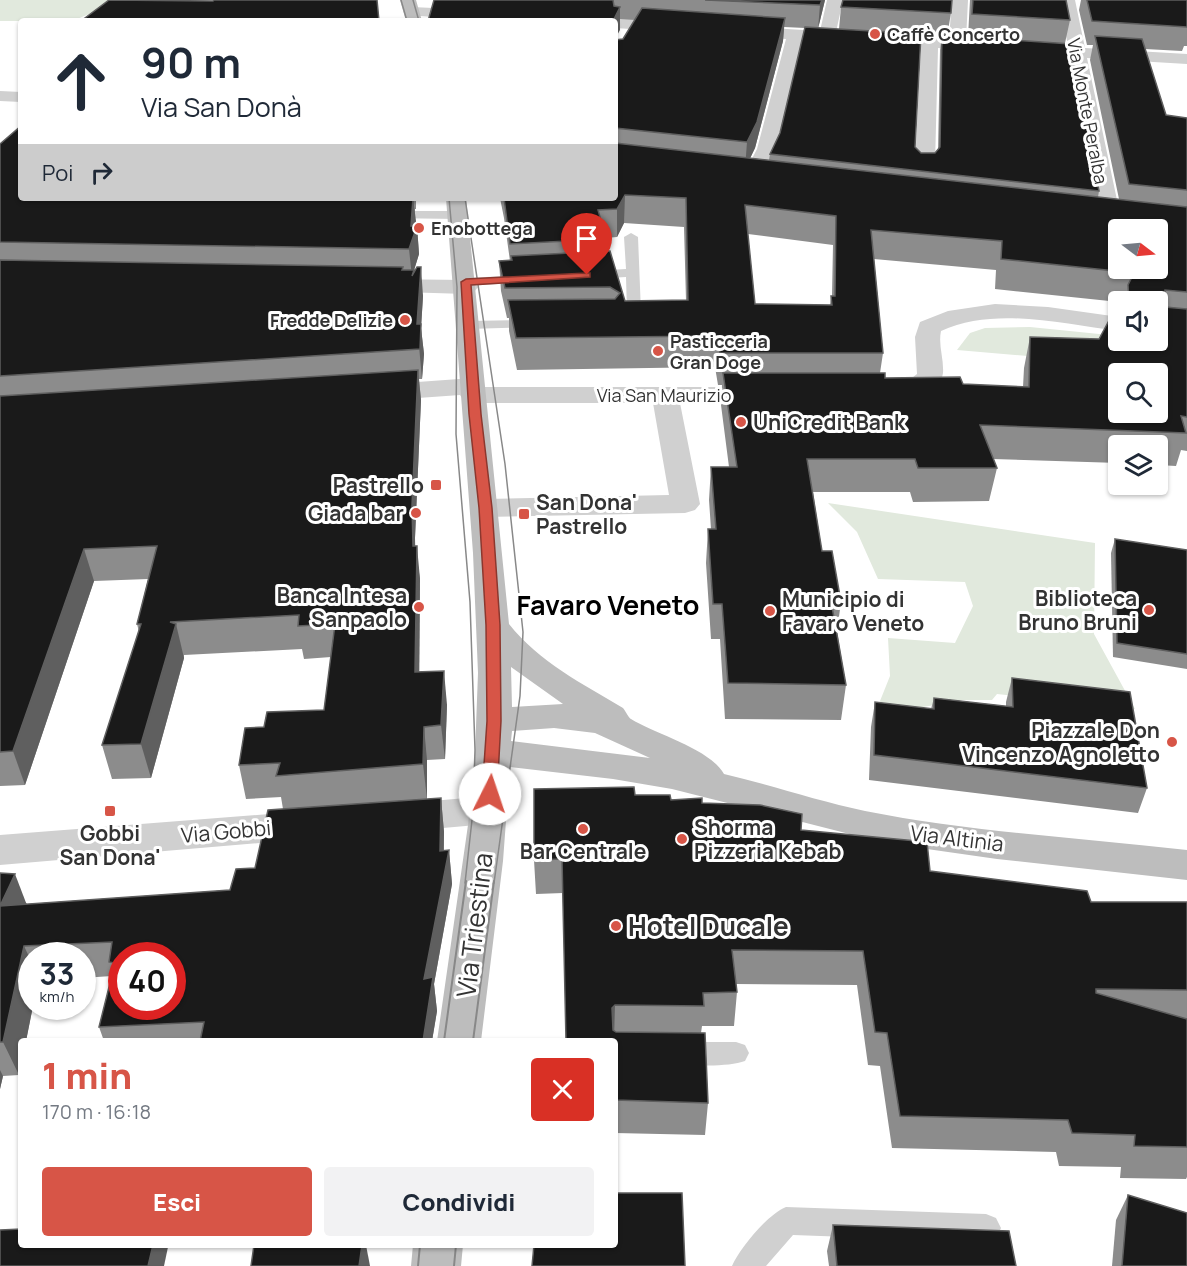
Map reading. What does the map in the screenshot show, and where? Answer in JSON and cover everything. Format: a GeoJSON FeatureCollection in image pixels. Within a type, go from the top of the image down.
{"type":"FeatureCollection","features":[{"type":"Feature","properties":{"kind":"main road","name":"Via Triestina"},"geometry":{"type":"LineString","coordinates":[[457,206],[486,508],[493,625],[493,737],[489,810],[459,1038]]}},
{"type":"Feature","properties":{"kind":"main road"},"geometry":{"type":"LineString","coordinates":[[493,625],[512,650],[534,669],[731,789]]}},
{"type":"Feature","properties":{"kind":"main road"},"geometry":{"type":"LineString","coordinates":[[493,737],[543,716],[574,717],[606,724],[649,740]]}},
{"type":"Feature","properties":{"kind":"main road"},"geometry":{"type":"LineString","coordinates":[[493,737],[599,763],[731,789]]}},
{"type":"Feature","properties":{"kind":"main road","name":"Via Altinia"},"geometry":{"type":"LineString","coordinates":[[731,789],[794,808],[884,829],[1187,865]]}},
{"type":"Feature","properties":{"kind":"main road"},"geometry":{"type":"LineString","coordinates":[[436,1266],[438,1248]]}},
{"type":"Feature","properties":{"kind":"street"},"geometry":{"type":"LineString","coordinates":[[826,37],[835,0]]}},
{"type":"Feature","properties":{"kind":"street"},"geometry":{"type":"LineString","coordinates":[[957,45],[960,0]]}},
{"type":"Feature","properties":{"kind":"street","name":"Via Monte Peralba"},"geometry":{"type":"LineString","coordinates":[[1071,2],[1076,52],[1110,219]]}},
{"type":"Feature","properties":{"kind":"street"},"geometry":{"type":"LineString","coordinates":[[666,27],[674,9]]}},
{"type":"Feature","properties":{"kind":"street"},"geometry":{"type":"LineString","coordinates":[[411,11],[490,16]]}},
{"type":"Feature","properties":{"kind":"street"},"geometry":{"type":"LineString","coordinates":[[618,25],[630,32],[666,27],[689,28]]}},
{"type":"Feature","properties":{"kind":"street"},"geometry":{"type":"LineString","coordinates":[[724,30],[1187,59]]}},
{"type":"Feature","properties":{"kind":"street"},"geometry":{"type":"LineString","coordinates":[[752,178],[767,149],[795,35]]}},
{"type":"Feature","properties":{"kind":"street"},"geometry":{"type":"LineString","coordinates":[[925,164],[930,43]]}},
{"type":"Feature","properties":{"kind":"street"},"geometry":{"type":"LineString","coordinates":[[0,96],[18,97]]}},
{"type":"Feature","properties":{"kind":"street"},"geometry":{"type":"LineString","coordinates":[[729,175],[776,180]]}},
{"type":"Feature","properties":{"kind":"street"},"geometry":{"type":"LineString","coordinates":[[1087,217],[1110,219]]}},
{"type":"Feature","properties":{"kind":"street"},"geometry":{"type":"LineString","coordinates":[[355,285],[466,285]]}},
{"type":"Feature","properties":{"kind":"street"},"geometry":{"type":"LineString","coordinates":[[862,395],[897,395],[924,384],[930,375],[927,337],[929,327],[940,320],[958,314],[1001,312],[1108,323]]}},
{"type":"Feature","properties":{"kind":"street","name":"Via San Maurizio"},"geometry":{"type":"LineString","coordinates":[[351,394],[473,391],[793,395]]}},
{"type":"Feature","properties":{"kind":"street"},"geometry":{"type":"LineString","coordinates":[[486,508],[685,504],[665,395]]}},
{"type":"Feature","properties":{"kind":"street","name":"Via Gobbi"},"geometry":{"type":"LineString","coordinates":[[0,850],[489,810]]}},
{"type":"Feature","properties":{"kind":"lane"},"geometry":{"type":"LineString","coordinates":[[373,214],[457,206]]}},
{"type":"Feature","properties":{"kind":"lane"},"geometry":{"type":"LineString","coordinates":[[631,237],[634,312]]}},
{"type":"Feature","properties":{"kind":"lane"},"geometry":{"type":"LineString","coordinates":[[575,276],[632,273]]}},
{"type":"Feature","properties":{"kind":"lane"},"geometry":{"type":"LineString","coordinates":[[466,285],[541,278]]}},
{"type":"Feature","properties":{"kind":"lane"},"geometry":{"type":"LineString","coordinates":[[468,325],[543,324]]}},
{"type":"Feature","properties":{"kind":"lane"},"geometry":{"type":"LineString","coordinates":[[659,1053],[736,1053]]}},
{"type":"Feature","properties":{"kind":"lane"},"geometry":{"type":"LineString","coordinates":[[747,1266],[786,1221],[986,1228]]}},
{"type":"Feature","properties":{"kind":"shaded area"},"geometry":{"type":"Polygon","coordinates":[[[0,0],[124,0],[79,18],[18,18],[18,21],[0,21],[0,0]]]}},
{"type":"Feature","properties":{"kind":"shaded area"},"geometry":{"type":"Polygon","coordinates":[[[1030,327],[1108,335],[1108,347],[1086,361],[957,350],[970,333],[985,328],[1030,327]]]}},
{"type":"Feature","properties":{"kind":"shaded area"},"geometry":{"type":"Polygon","coordinates":[[[828,503],[1095,543],[1094,634],[1135,709],[997,694],[992,700],[963,700],[906,710],[878,706],[890,676],[888,638],[955,643],[973,606],[965,582],[878,579],[857,532],[828,503]]]}},
{"type":"Feature","properties":{"kind":"building"},"geometry":{"type":"Polygon","coordinates":[[[109,0],[377,0],[379,18],[85,18],[109,0]]]}},
{"type":"Feature","properties":{"kind":"building"},"geometry":{"type":"Polygon","coordinates":[[[434,0],[613,0],[614,6],[620,7],[614,18],[429,18],[434,0]]]}},
{"type":"Feature","properties":{"kind":"building"},"geometry":{"type":"Polygon","coordinates":[[[705,0],[822,0],[820,5],[705,0]]]}},
{"type":"Feature","properties":{"kind":"building"},"geometry":{"type":"Polygon","coordinates":[[[843,0],[952,0],[951,13],[841,7],[843,0]]]}},
{"type":"Feature","properties":{"kind":"building"},"geometry":{"type":"Polygon","coordinates":[[[973,0],[1066,0],[1070,20],[972,14],[973,0]]]}},
{"type":"Feature","properties":{"kind":"building"},"geometry":{"type":"Polygon","coordinates":[[[1087,0],[1187,0],[1187,27],[1092,21],[1087,0]]]}},
{"type":"Feature","properties":{"kind":"building"},"geometry":{"type":"Polygon","coordinates":[[[642,8],[785,18],[757,122],[747,142],[618,128],[618,40],[623,39],[642,8]]]}},
{"type":"Feature","properties":{"kind":"building"},"geometry":{"type":"Polygon","coordinates":[[[805,27],[921,34],[915,147],[921,153],[935,153],[940,147],[942,35],[1071,44],[1099,191],[770,154],[780,133],[805,27]]]}},
{"type":"Feature","properties":{"kind":"building"},"geometry":{"type":"Polygon","coordinates":[[[1095,36],[1142,39],[1166,115],[1187,118],[1187,190],[1129,184],[1095,36]]]}},
{"type":"Feature","properties":{"kind":"building"},"geometry":{"type":"Polygon","coordinates":[[[18,129],[18,201],[413,201],[411,226],[417,226],[409,249],[0,242],[0,144],[18,129]]]}},
{"type":"Feature","properties":{"kind":"building"},"geometry":{"type":"Polygon","coordinates":[[[618,143],[1187,207],[1187,292],[1128,291],[1131,279],[1168,279],[1168,219],[1108,219],[1108,270],[1001,259],[1002,241],[871,230],[883,353],[720,353],[717,336],[516,338],[508,300],[615,299],[620,293],[610,287],[505,288],[499,261],[512,260],[511,256],[610,251],[625,301],[688,300],[686,198],[625,195],[617,209],[598,210],[606,239],[510,244],[504,201],[618,201],[618,143]],[[745,205],[755,304],[832,305],[831,296],[835,296],[836,216],[745,205]]]}},
{"type":"Feature","properties":{"kind":"building"},"geometry":{"type":"Polygon","coordinates":[[[0,260],[403,267],[402,270],[414,270],[412,276],[417,267],[421,267],[417,324],[421,324],[420,349],[0,376],[0,260]]]}},
{"type":"Feature","properties":{"kind":"building"},"geometry":{"type":"Polygon","coordinates":[[[1168,307],[1187,309],[1187,417],[1181,416],[1186,433],[980,425],[997,468],[918,468],[915,459],[807,459],[822,551],[832,551],[841,602],[831,601],[846,685],[728,683],[722,604],[713,604],[708,529],[716,529],[711,467],[737,467],[723,373],[885,373],[885,378],[960,377],[963,384],[1029,387],[1030,337],[1099,339],[1108,322],[1108,351],[1168,351],[1168,307]]]}},
{"type":"Feature","properties":{"kind":"building"},"geometry":{"type":"Polygon","coordinates":[[[418,370],[412,506],[413,546],[417,546],[415,672],[444,671],[441,725],[424,727],[423,764],[276,776],[280,763],[239,765],[245,728],[264,727],[267,712],[324,710],[335,624],[298,626],[299,615],[170,622],[176,624],[141,744],[102,745],[141,624],[137,624],[157,546],[84,549],[13,751],[0,752],[0,396],[418,370]]]}},
{"type":"Feature","properties":{"kind":"building","name":"Biblioteca Bruno Bruni"},"geometry":{"type":"Polygon","coordinates":[[[1115,539],[1187,550],[1187,654],[1117,643],[1115,539]]]}},
{"type":"Feature","properties":{"kind":"building"},"geometry":{"type":"Polygon","coordinates":[[[1012,678],[1130,692],[1147,788],[874,755],[875,702],[934,709],[934,698],[1013,707],[1012,678]]]}},
{"type":"Feature","properties":{"kind":"building"},"geometry":{"type":"Polygon","coordinates":[[[634,787],[635,795],[670,795],[671,800],[702,798],[702,803],[760,805],[802,814],[801,830],[927,842],[930,871],[1087,891],[1091,902],[1187,902],[1187,990],[1096,989],[1096,993],[1187,1019],[1187,1147],[1134,1146],[1135,1135],[1072,1133],[1068,1120],[900,1116],[887,1033],[875,1032],[863,951],[732,950],[737,992],[703,993],[704,1006],[615,1005],[612,1008],[613,1030],[616,1032],[705,1033],[708,1103],[618,1100],[618,1038],[566,1038],[562,859],[534,860],[534,789],[634,787]]]}},
{"type":"Feature","properties":{"kind":"building"},"geometry":{"type":"Polygon","coordinates":[[[441,798],[440,851],[449,850],[424,979],[433,977],[423,1038],[201,1038],[204,1022],[99,1027],[108,991],[108,1020],[186,1020],[186,942],[18,942],[18,973],[3,1042],[0,1042],[0,906],[230,890],[236,869],[255,868],[268,810],[441,798]]]}},
{"type":"Feature","properties":{"kind":"building"},"geometry":{"type":"Polygon","coordinates":[[[0,873],[15,874],[0,906],[0,873]]]}},
{"type":"Feature","properties":{"kind":"building"},"geometry":{"type":"Polygon","coordinates":[[[618,1193],[682,1193],[685,1266],[532,1266],[534,1248],[618,1248],[618,1193]]]}},
{"type":"Feature","properties":{"kind":"building"},"geometry":{"type":"Polygon","coordinates":[[[1128,1195],[1187,1213],[1187,1266],[1122,1266],[1128,1195]]]}},
{"type":"Feature","properties":{"kind":"building"},"geometry":{"type":"Polygon","coordinates":[[[833,1225],[1009,1231],[1016,1266],[837,1266],[833,1225]]]}},
{"type":"Feature","properties":{"kind":"building"},"geometry":{"type":"Polygon","coordinates":[[[18,1229],[18,1248],[152,1248],[148,1266],[0,1266],[0,1230],[18,1229]]]}},
{"type":"Feature","properties":{"kind":"building"},"geometry":{"type":"Polygon","coordinates":[[[254,1248],[362,1248],[359,1266],[251,1266],[254,1248]]]}},
{"type":"Feature","properties":{"kind":"tram line"},"geometry":{"type":"LineString","coordinates":[[401,0],[406,18]]}},
{"type":"Feature","properties":{"kind":"tram line"},"geometry":{"type":"LineString","coordinates":[[413,0],[418,18]]}},
{"type":"Feature","properties":{"kind":"tram line"},"geometry":{"type":"LineString","coordinates":[[449,201],[457,287],[456,434],[470,602],[475,750],[473,811],[465,883]]}},
{"type":"Feature","properties":{"kind":"tram line"},"geometry":{"type":"LineString","coordinates":[[465,201],[505,464],[523,632],[520,696],[494,883]]}},
{"type":"Feature","properties":{"kind":"tram line"},"geometry":{"type":"LineString","coordinates":[[444,1038],[466,881]]}},
{"type":"Feature","properties":{"kind":"tram line"},"geometry":{"type":"LineString","coordinates":[[473,1038],[494,881]]}},
{"type":"Feature","properties":{"kind":"tram line"},"geometry":{"type":"LineString","coordinates":[[418,1266],[420,1248]]}},
{"type":"Feature","properties":{"kind":"tram line"},"geometry":{"type":"LineString","coordinates":[[454,1266],[456,1248]]}},
{"type":"Feature","properties":{"kind":"place","name":"Caffè Concerto"},"geometry":{"type":"Point","coordinates":[875,34]}},
{"type":"Feature","properties":{"kind":"place","name":"Enobottega"},"geometry":{"type":"Point","coordinates":[419,228]}},
{"type":"Feature","properties":{"kind":"place","name":"Fredde Delizie"},"geometry":{"type":"Point","coordinates":[405,320]}},
{"type":"Feature","properties":{"kind":"place","name":"Pasticceria Gran Doge"},"geometry":{"type":"Point","coordinates":[658,351]}},
{"type":"Feature","properties":{"kind":"place","name":"UniCredit Bank"},"geometry":{"type":"Point","coordinates":[741,422]}},
{"type":"Feature","properties":{"kind":"place","name":"Pastrello"},"geometry":{"type":"Point","coordinates":[436,485]}},
{"type":"Feature","properties":{"kind":"place","name":"Giada bar"},"geometry":{"type":"Point","coordinates":[416,513]}},
{"type":"Feature","properties":{"kind":"place","name":"San Dona' Pastrello"},"geometry":{"type":"Point","coordinates":[524,514]}},
{"type":"Feature","properties":{"kind":"place","name":"Banca Intesa Sanpaolo"},"geometry":{"type":"Point","coordinates":[419,607]}},
{"type":"Feature","properties":{"kind":"place","name":"Biblioteca Bruno Bruni"},"geometry":{"type":"Point","coordinates":[1149,610]}},
{"type":"Feature","properties":{"kind":"place","name":"Municipio di Favaro Veneto"},"geometry":{"type":"Point","coordinates":[770,611]}},
{"type":"Feature","properties":{"kind":"place","name":"Piazzale Don Vincenzo Agnoletto"},"geometry":{"type":"Point","coordinates":[1172,742]}},
{"type":"Feature","properties":{"kind":"place","name":"Gobbi San Dona'"},"geometry":{"type":"Point","coordinates":[110,811]}},
{"type":"Feature","properties":{"kind":"place","name":"Bar Centrale"},"geometry":{"type":"Point","coordinates":[583,829]}},
{"type":"Feature","properties":{"kind":"place","name":"Shorma Pizzeria Kebab"},"geometry":{"type":"Point","coordinates":[682,839]}},
{"type":"Feature","properties":{"kind":"place","name":"Hotel Ducale"},"geometry":{"type":"Point","coordinates":[616,926]}},
{"type":"Feature","properties":{"kind":"district","name":"Favaro Veneto"},"geometry":{"type":"Point","coordinates":[608,604]}},
{"type":"Feature","properties":{"kind":"route"},"geometry":{"type":"LineString","coordinates":[[490,794],[494,721],[493,625],[486,508],[475,414],[466,282],[587,275]]}}]}
